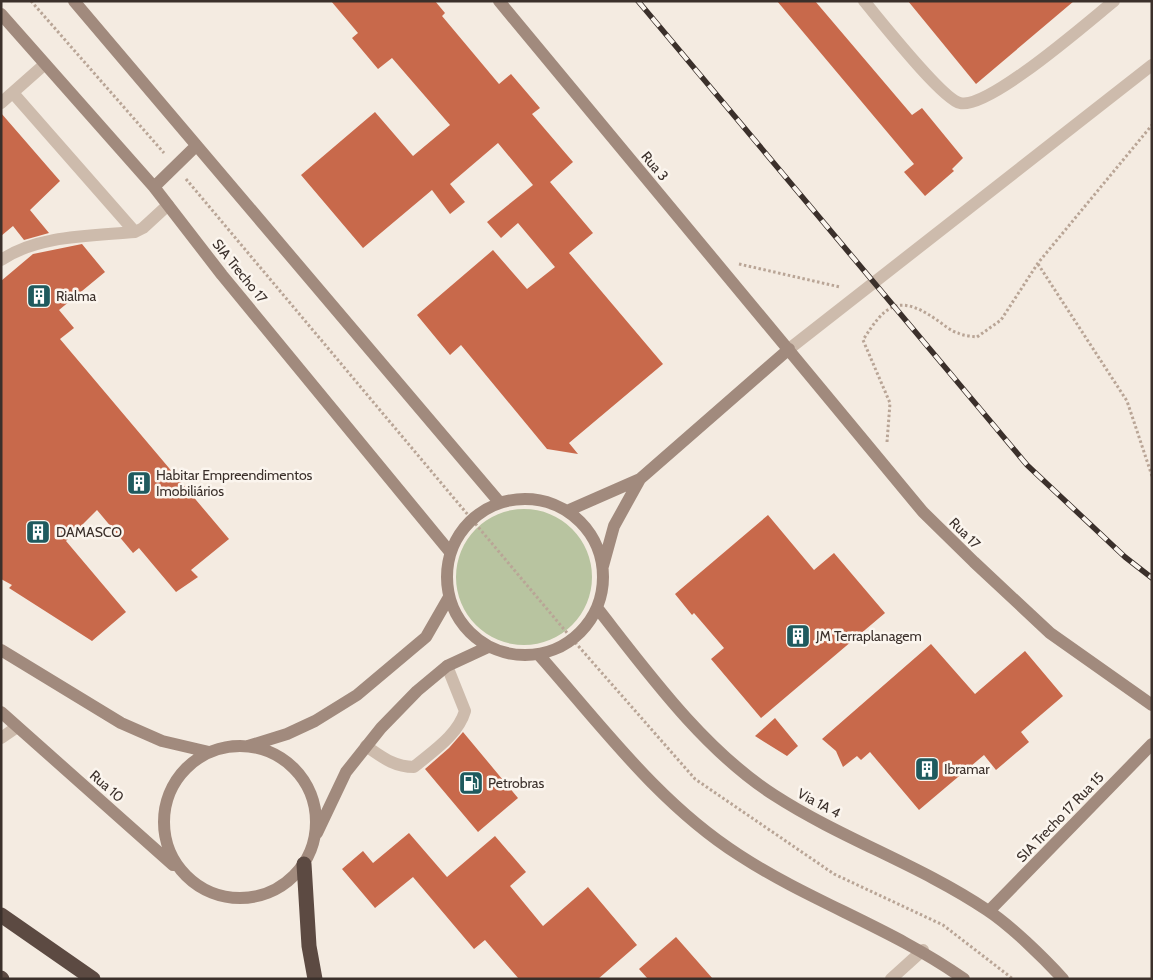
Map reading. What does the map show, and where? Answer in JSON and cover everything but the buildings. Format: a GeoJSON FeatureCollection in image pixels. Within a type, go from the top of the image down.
{"type":"FeatureCollection","features":[{"type":"Feature","properties":{"kind":"highway"},"geometry":{"type":"LineString","coordinates":[[304,864],[308,946],[315,979]]}},
{"type":"Feature","properties":{"kind":"highway"},"geometry":{"type":"LineString","coordinates":[[1,915],[93,979]]}},
{"type":"Feature","properties":{"kind":"street"},"geometry":{"type":"LineString","coordinates":[[74,1],[500,503]]}},
{"type":"Feature","properties":{"kind":"street","name":"Rua 3"},"geometry":{"type":"LineString","coordinates":[[499,1],[789,349]]}},
{"type":"Feature","properties":{"kind":"street"},"geometry":{"type":"LineString","coordinates":[[864,1],[942,90],[959,104],[974,103],[988,97],[1050,53],[1114,1]]}},
{"type":"Feature","properties":{"kind":"street","name":"SIA Trecho 17"},"geometry":{"type":"LineString","coordinates":[[1,14],[154,186],[222,275],[450,552]]}},
{"type":"Feature","properties":{"kind":"street"},"geometry":{"type":"LineString","coordinates":[[1,103],[46,64]]}},
{"type":"Feature","properties":{"kind":"street"},"geometry":{"type":"LineString","coordinates":[[567,511],[640,480],[789,349],[1152,65]]}},
{"type":"Feature","properties":{"kind":"street"},"geometry":{"type":"LineString","coordinates":[[13,93],[135,232]]}},
{"type":"Feature","properties":{"kind":"street"},"geometry":{"type":"LineString","coordinates":[[154,186],[196,146]]}},
{"type":"Feature","properties":{"kind":"street"},"geometry":{"type":"LineString","coordinates":[[1,260],[16,250],[69,238],[135,232],[143,228],[168,205]]}},
{"type":"Feature","properties":{"kind":"street","name":"Rua 17"},"geometry":{"type":"LineString","coordinates":[[789,349],[930,518],[974,562],[1050,632],[1152,705]]}},
{"type":"Feature","properties":{"kind":"street"},"geometry":{"type":"LineString","coordinates":[[603,566],[596,544],[584,526],[567,511],[546,502],[522,499],[500,503],[484,510],[471,520],[459,534],[450,552],[446,574],[449,597],[457,617],[471,634],[488,647],[513,655],[539,655],[557,650],[573,640],[587,626],[598,609],[603,588],[603,566],[614,526],[640,480]]}},
{"type":"Feature","properties":{"kind":"street"},"geometry":{"type":"LineString","coordinates":[[248,746],[287,734],[315,721],[357,694],[426,637],[449,597]]}},
{"type":"Feature","properties":{"kind":"street","name":"Via 1A 4"},"geometry":{"type":"LineString","coordinates":[[598,609],[651,677],[706,737],[737,766],[773,795],[938,880],[989,911],[1063,979]]}},
{"type":"Feature","properties":{"kind":"street"},"geometry":{"type":"LineString","coordinates":[[314,838],[315,813],[308,788],[293,768],[272,753],[248,746],[228,746],[209,752],[187,766],[171,787],[164,812],[165,838],[168,846],[175,863],[192,882],[214,894],[240,899],[265,895],[287,882],[304,864],[314,838],[346,772],[366,746],[417,690],[447,666],[488,647]]}},
{"type":"Feature","properties":{"kind":"street"},"geometry":{"type":"LineString","coordinates":[[1,650],[121,723],[162,741],[209,752]]}},
{"type":"Feature","properties":{"kind":"street"},"geometry":{"type":"LineString","coordinates":[[539,655],[670,802],[738,855],[795,887],[922,950],[964,979]]}},
{"type":"Feature","properties":{"kind":"street"},"geometry":{"type":"LineString","coordinates":[[366,746],[390,763],[401,767],[414,767],[451,735],[462,722],[466,711],[447,666]]}},
{"type":"Feature","properties":{"kind":"street","name":"Rua 10"},"geometry":{"type":"LineString","coordinates":[[1,712],[192,882]]}},
{"type":"Feature","properties":{"kind":"street"},"geometry":{"type":"LineString","coordinates":[[1,738],[17,726]]}},
{"type":"Feature","properties":{"kind":"street","name":"SIA Trecho 17 Rua 15"},"geometry":{"type":"LineString","coordinates":[[989,911],[1152,744]]}},
{"type":"Feature","properties":{"kind":"street"},"geometry":{"type":"LineString","coordinates":[[891,979],[922,950]]}},
{"type":"Feature","properties":{"kind":"path"},"geometry":{"type":"LineString","coordinates":[[31,1],[175,166],[573,640],[695,779],[834,874],[943,925],[1014,979]]}},
{"type":"Feature","properties":{"kind":"path"},"geometry":{"type":"LineString","coordinates":[[885,465],[890,403],[863,340],[877,317],[892,307],[918,307],[956,333],[977,337],[1001,320],[1038,263],[1152,125]]}},
{"type":"Feature","properties":{"kind":"path"},"geometry":{"type":"LineString","coordinates":[[713,258],[863,292]]}},
{"type":"Feature","properties":{"kind":"path"},"geometry":{"type":"LineString","coordinates":[[1038,263],[1127,401],[1152,476]]}},
{"type":"Feature","properties":{"kind":"green space"},"geometry":{"type":"Polygon","coordinates":[[[524,509],[550,514],[562,520],[572,529],[581,539],[587,551],[592,577],[587,603],[581,615],[572,625],[562,634],[550,640],[524,645],[498,640],[486,634],[476,625],[467,615],[461,603],[456,577],[461,551],[467,539],[476,529],[486,520],[498,514],[524,509]]]}},
{"type":"Feature","properties":{"kind":"railway"},"geometry":{"type":"LineString","coordinates":[[638,1],[1027,465],[1125,557],[1152,578]]}},
{"type":"Feature","properties":{"kind":"place","name":"Rialma"},"geometry":{"type":"Point","coordinates":[39,296]}},
{"type":"Feature","properties":{"kind":"place","name":"Habitar Empreendimentos Imobiliários"},"geometry":{"type":"Point","coordinates":[139,483]}},
{"type":"Feature","properties":{"kind":"place","name":"DAMASCO"},"geometry":{"type":"Point","coordinates":[38,532]}},
{"type":"Feature","properties":{"kind":"place","name":"JM Terraplanagem"},"geometry":{"type":"Point","coordinates":[798,636]}},
{"type":"Feature","properties":{"kind":"place","name":"Ibramar"},"geometry":{"type":"Point","coordinates":[927,769]}},
{"type":"Feature","properties":{"kind":"place","name":"Petrobras"},"geometry":{"type":"Point","coordinates":[471,783]}}]}
